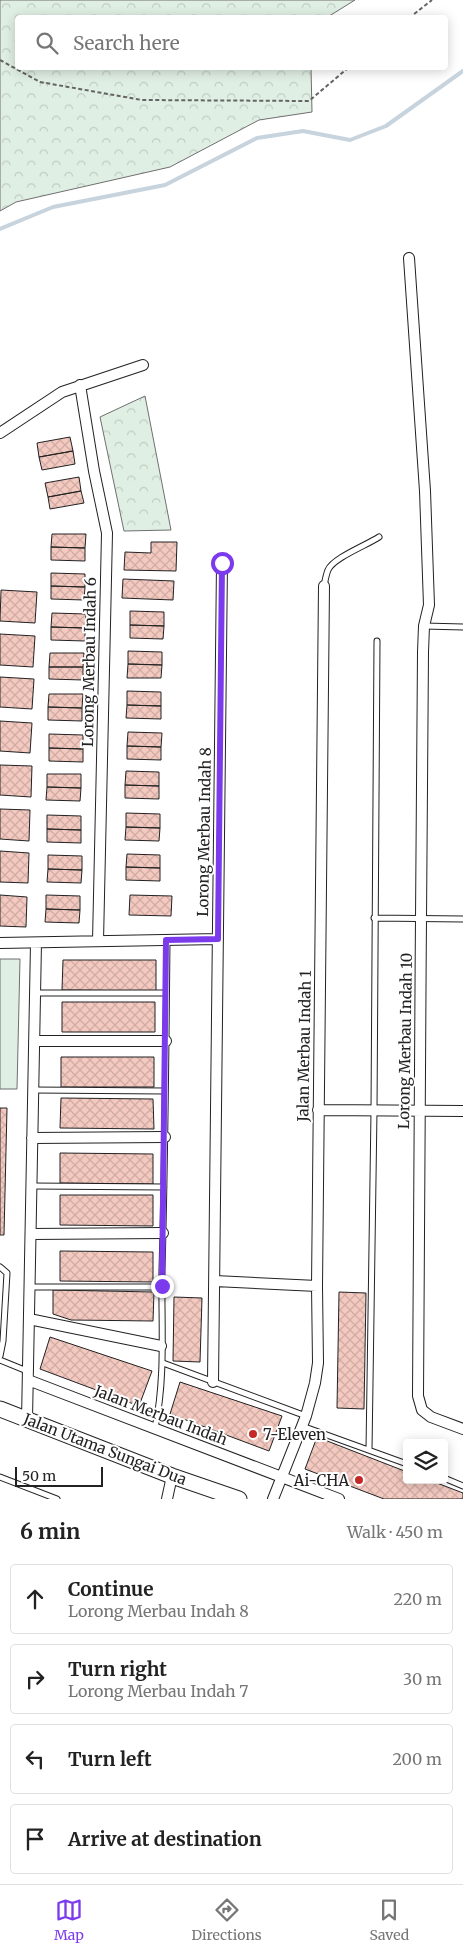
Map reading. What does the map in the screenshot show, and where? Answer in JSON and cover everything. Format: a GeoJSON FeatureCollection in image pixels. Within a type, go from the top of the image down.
{"type":"FeatureCollection","features":[{"type":"Feature","properties":{"kind":"main road","name":"Jalan Utama Sungai Dua"},"geometry":{"type":"LineString","coordinates":[[0,1409],[172,1476],[214,1495],[238,1499]]}},
{"type":"Feature","properties":{"kind":"street","name":"Lorong Merbau Indah 10"},"geometry":{"type":"LineString","coordinates":[[410,258],[429,604],[424,626],[422,918],[418,1111],[418,1396],[422,1410],[431,1418],[463,1429]]}},
{"type":"Feature","properties":{"kind":"street"},"geometry":{"type":"LineString","coordinates":[[0,433],[62,392],[143,365]]}},
{"type":"Feature","properties":{"kind":"street","name":"Lorong Merbau Indah 6"},"geometry":{"type":"LineString","coordinates":[[80,386],[94,471],[107,533],[98,941]]}},
{"type":"Feature","properties":{"kind":"street","name":"Lorong Merbau Indah 8"},"geometry":{"type":"LineString","coordinates":[[213,1382],[222,563]]}},
{"type":"Feature","properties":{"kind":"street","name":"Jalan Merbau Indah 1"},"geometry":{"type":"LineString","coordinates":[[273,1499],[304,1421],[315,1383],[318,1363],[318,1110],[324,586]]}},
{"type":"Feature","properties":{"kind":"street"},"geometry":{"type":"LineString","coordinates":[[0,943],[218,939]]}},
{"type":"Feature","properties":{"kind":"street"},"geometry":{"type":"LineString","coordinates":[[28,1420],[36,943]]}},
{"type":"Feature","properties":{"kind":"street"},"geometry":{"type":"LineString","coordinates":[[34,1041],[166,1041]]}},
{"type":"Feature","properties":{"kind":"street"},"geometry":{"type":"LineString","coordinates":[[318,1110],[463,1111]]}},
{"type":"Feature","properties":{"kind":"street"},"geometry":{"type":"LineString","coordinates":[[32,1138],[165,1138]]}},
{"type":"Feature","properties":{"kind":"street"},"geometry":{"type":"LineString","coordinates":[[31,1234],[163,1233]]}},
{"type":"Feature","properties":{"kind":"street"},"geometry":{"type":"LineString","coordinates":[[215,1281],[317,1286]]}},
{"type":"Feature","properties":{"kind":"street"},"geometry":{"type":"LineString","coordinates":[[29,1320],[162,1346]]}},
{"type":"Feature","properties":{"kind":"street","name":"Jalan Merbau Indah"},"geometry":{"type":"LineString","coordinates":[[28,1376],[155,1428],[339,1499]]}},
{"type":"Feature","properties":{"kind":"street"},"geometry":{"type":"LineString","coordinates":[[167,1499],[172,1476]]}},
{"type":"Feature","properties":{"kind":"lane"},"geometry":{"type":"LineString","coordinates":[[324,586],[328,569],[342,556],[356,551],[379,538]]}},
{"type":"Feature","properties":{"kind":"lane"},"geometry":{"type":"LineString","coordinates":[[424,626],[463,627]]}},
{"type":"Feature","properties":{"kind":"lane"},"geometry":{"type":"LineString","coordinates":[[369,1450],[374,1111],[377,642]]}},
{"type":"Feature","properties":{"kind":"lane"},"geometry":{"type":"LineString","coordinates":[[374,918],[463,919]]}},
{"type":"Feature","properties":{"kind":"lane"},"geometry":{"type":"LineString","coordinates":[[155,1428],[160,1406],[163,1363],[162,1286],[166,940]]}},
{"type":"Feature","properties":{"kind":"lane"},"geometry":{"type":"LineString","coordinates":[[35,993],[166,993]]}},
{"type":"Feature","properties":{"kind":"lane"},"geometry":{"type":"LineString","coordinates":[[33,1090],[165,1091]]}},
{"type":"Feature","properties":{"kind":"lane"},"geometry":{"type":"LineString","coordinates":[[32,1186],[164,1187]]}},
{"type":"Feature","properties":{"kind":"lane"},"geometry":{"type":"LineString","coordinates":[[0,1267],[6,1273],[0,1358],[28,1376]]}},
{"type":"Feature","properties":{"kind":"lane"},"geometry":{"type":"LineString","coordinates":[[30,1287],[162,1286]]}},
{"type":"Feature","properties":{"kind":"lane"},"geometry":{"type":"LineString","coordinates":[[163,1363],[213,1382],[369,1450],[403,1463]]}},
{"type":"Feature","properties":{"kind":"lane"},"geometry":{"type":"LineString","coordinates":[[0,1477],[56,1499]]}},
{"type":"Feature","properties":{"kind":"lane"},"geometry":{"type":"LineString","coordinates":[[448,1480],[463,1486]]}},
{"type":"Feature","properties":{"kind":"path"},"geometry":{"type":"LineString","coordinates":[[413,15],[432,0]]}},
{"type":"Feature","properties":{"kind":"path"},"geometry":{"type":"LineString","coordinates":[[0,60],[15,68]]}},
{"type":"Feature","properties":{"kind":"path"},"geometry":{"type":"LineString","coordinates":[[18,70],[40,82],[142,100],[309,101],[346,70]]}},
{"type":"Feature","properties":{"kind":"green space"},"geometry":{"type":"Polygon","coordinates":[[[0,0],[355,0],[331,15],[15,15],[15,70],[311,70],[312,112],[259,120],[170,167],[16,202],[0,211],[0,0]]]}},
{"type":"Feature","properties":{"kind":"green space"},"geometry":{"type":"Polygon","coordinates":[[[145,396],[171,530],[124,531],[100,417],[145,396]]]}},
{"type":"Feature","properties":{"kind":"green space"},"geometry":{"type":"Polygon","coordinates":[[[0,959],[20,959],[17,1089],[0,1089],[0,959]]]}},
{"type":"Feature","properties":{"kind":"building"},"geometry":{"type":"Polygon","coordinates":[[[70,437],[73,451],[39,457],[37,443],[70,437]]]}},
{"type":"Feature","properties":{"kind":"building"},"geometry":{"type":"Polygon","coordinates":[[[73,451],[75,464],[42,470],[39,457],[73,451]]]}},
{"type":"Feature","properties":{"kind":"building"},"geometry":{"type":"Polygon","coordinates":[[[79,477],[81,491],[48,497],[45,483],[79,477]]]}},
{"type":"Feature","properties":{"kind":"building"},"geometry":{"type":"Polygon","coordinates":[[[81,491],[84,503],[50,509],[48,497],[81,491]]]}},
{"type":"Feature","properties":{"kind":"building"},"geometry":{"type":"Polygon","coordinates":[[[52,534],[86,534],[85,548],[51,547],[52,534]]]}},
{"type":"Feature","properties":{"kind":"building"},"geometry":{"type":"Polygon","coordinates":[[[151,542],[177,542],[176,571],[124,570],[125,552],[151,553],[151,542]]]}},
{"type":"Feature","properties":{"kind":"building"},"geometry":{"type":"Polygon","coordinates":[[[51,547],[85,548],[85,561],[51,560],[51,547]]]}},
{"type":"Feature","properties":{"kind":"building"},"geometry":{"type":"Polygon","coordinates":[[[51,573],[85,574],[85,587],[51,586],[51,573]]]}},
{"type":"Feature","properties":{"kind":"building"},"geometry":{"type":"Polygon","coordinates":[[[123,579],[174,581],[173,600],[122,598],[123,579]]]}},
{"type":"Feature","properties":{"kind":"building"},"geometry":{"type":"Polygon","coordinates":[[[51,586],[85,587],[84,600],[51,599],[51,586]]]}},
{"type":"Feature","properties":{"kind":"building"},"geometry":{"type":"Polygon","coordinates":[[[1,590],[37,592],[35,623],[0,621],[1,590]]]}},
{"type":"Feature","properties":{"kind":"building"},"geometry":{"type":"Polygon","coordinates":[[[130,611],[164,612],[164,626],[130,625],[130,611]]]}},
{"type":"Feature","properties":{"kind":"building"},"geometry":{"type":"Polygon","coordinates":[[[52,613],[86,614],[85,628],[51,627],[52,613]]]}},
{"type":"Feature","properties":{"kind":"building"},"geometry":{"type":"Polygon","coordinates":[[[130,625],[164,626],[163,639],[130,638],[130,625]]]}},
{"type":"Feature","properties":{"kind":"building"},"geometry":{"type":"Polygon","coordinates":[[[51,627],[85,628],[85,641],[51,640],[51,627]]]}},
{"type":"Feature","properties":{"kind":"building"},"geometry":{"type":"Polygon","coordinates":[[[0,634],[35,636],[33,667],[0,665],[0,634]]]}},
{"type":"Feature","properties":{"kind":"building"},"geometry":{"type":"Polygon","coordinates":[[[128,651],[162,652],[162,665],[128,664],[128,651]]]}},
{"type":"Feature","properties":{"kind":"building"},"geometry":{"type":"Polygon","coordinates":[[[50,653],[84,653],[83,667],[49,667],[50,653]]]}},
{"type":"Feature","properties":{"kind":"building"},"geometry":{"type":"Polygon","coordinates":[[[128,664],[162,665],[161,678],[127,678],[128,664]]]}},
{"type":"Feature","properties":{"kind":"building"},"geometry":{"type":"Polygon","coordinates":[[[49,667],[83,667],[83,680],[49,679],[49,667]]]}},
{"type":"Feature","properties":{"kind":"building"},"geometry":{"type":"Polygon","coordinates":[[[0,677],[34,679],[32,709],[0,707],[0,677]]]}},
{"type":"Feature","properties":{"kind":"building"},"geometry":{"type":"Polygon","coordinates":[[[127,691],[161,692],[161,706],[127,705],[127,691]]]}},
{"type":"Feature","properties":{"kind":"building"},"geometry":{"type":"Polygon","coordinates":[[[49,694],[83,694],[82,708],[48,707],[49,694]]]}},
{"type":"Feature","properties":{"kind":"building"},"geometry":{"type":"Polygon","coordinates":[[[127,705],[161,706],[161,719],[126,718],[127,705]]]}},
{"type":"Feature","properties":{"kind":"building"},"geometry":{"type":"Polygon","coordinates":[[[48,707],[82,708],[82,721],[48,720],[48,707]]]}},
{"type":"Feature","properties":{"kind":"building"},"geometry":{"type":"Polygon","coordinates":[[[0,721],[32,723],[30,753],[0,751],[0,721]]]}},
{"type":"Feature","properties":{"kind":"building"},"geometry":{"type":"Polygon","coordinates":[[[128,732],[162,733],[161,747],[127,746],[128,732]]]}},
{"type":"Feature","properties":{"kind":"building"},"geometry":{"type":"Polygon","coordinates":[[[49,734],[83,735],[83,749],[49,748],[49,734]]]}},
{"type":"Feature","properties":{"kind":"building"},"geometry":{"type":"Polygon","coordinates":[[[127,746],[161,747],[161,760],[127,759],[127,746]]]}},
{"type":"Feature","properties":{"kind":"building"},"geometry":{"type":"Polygon","coordinates":[[[49,748],[83,749],[83,762],[49,761],[49,748]]]}},
{"type":"Feature","properties":{"kind":"building"},"geometry":{"type":"Polygon","coordinates":[[[0,765],[32,766],[31,797],[0,795],[0,765]]]}},
{"type":"Feature","properties":{"kind":"building"},"geometry":{"type":"Polygon","coordinates":[[[126,771],[159,772],[159,786],[125,785],[126,771]]]}},
{"type":"Feature","properties":{"kind":"building"},"geometry":{"type":"Polygon","coordinates":[[[47,774],[81,774],[81,788],[47,787],[47,774]]]}},
{"type":"Feature","properties":{"kind":"building"},"geometry":{"type":"Polygon","coordinates":[[[125,785],[159,786],[159,799],[125,798],[125,785]]]}},
{"type":"Feature","properties":{"kind":"building"},"geometry":{"type":"Polygon","coordinates":[[[47,787],[81,788],[80,801],[46,800],[47,787]]]}},
{"type":"Feature","properties":{"kind":"building"},"geometry":{"type":"Polygon","coordinates":[[[0,809],[30,810],[29,841],[0,839],[0,809]]]}},
{"type":"Feature","properties":{"kind":"building"},"geometry":{"type":"Polygon","coordinates":[[[126,813],[160,814],[160,828],[126,827],[126,813]]]}},
{"type":"Feature","properties":{"kind":"building"},"geometry":{"type":"Polygon","coordinates":[[[47,815],[81,816],[81,830],[47,829],[47,815]]]}},
{"type":"Feature","properties":{"kind":"building"},"geometry":{"type":"Polygon","coordinates":[[[126,827],[160,828],[159,841],[125,840],[126,827]]]}},
{"type":"Feature","properties":{"kind":"building"},"geometry":{"type":"Polygon","coordinates":[[[47,829],[81,830],[81,843],[47,842],[47,829]]]}},
{"type":"Feature","properties":{"kind":"building"},"geometry":{"type":"Polygon","coordinates":[[[0,851],[29,853],[28,883],[0,882],[0,851]]]}},
{"type":"Feature","properties":{"kind":"building"},"geometry":{"type":"Polygon","coordinates":[[[127,854],[160,855],[160,868],[126,867],[127,854]]]}},
{"type":"Feature","properties":{"kind":"building"},"geometry":{"type":"Polygon","coordinates":[[[48,855],[82,856],[82,870],[48,869],[48,855]]]}},
{"type":"Feature","properties":{"kind":"building"},"geometry":{"type":"Polygon","coordinates":[[[126,867],[160,868],[160,881],[126,880],[126,867]]]}},
{"type":"Feature","properties":{"kind":"building"},"geometry":{"type":"Polygon","coordinates":[[[48,869],[82,870],[81,883],[47,882],[48,869]]]}},
{"type":"Feature","properties":{"kind":"building"},"geometry":{"type":"Polygon","coordinates":[[[0,895],[27,897],[26,927],[0,926],[0,895]]]}},
{"type":"Feature","properties":{"kind":"building"},"geometry":{"type":"Polygon","coordinates":[[[46,895],[80,896],[80,910],[46,909],[46,895]]]}},
{"type":"Feature","properties":{"kind":"building"},"geometry":{"type":"Polygon","coordinates":[[[130,895],[172,896],[171,916],[129,915],[130,895]]]}},
{"type":"Feature","properties":{"kind":"building"},"geometry":{"type":"Polygon","coordinates":[[[46,909],[80,910],[79,923],[45,922],[46,909]]]}},
{"type":"Feature","properties":{"kind":"building"},"geometry":{"type":"Polygon","coordinates":[[[63,960],[156,960],[156,991],[62,990],[63,960]]]}},
{"type":"Feature","properties":{"kind":"building"},"geometry":{"type":"Polygon","coordinates":[[[62,1002],[155,1002],[155,1032],[62,1032],[62,1002]]]}},
{"type":"Feature","properties":{"kind":"building"},"geometry":{"type":"Polygon","coordinates":[[[61,1057],[154,1057],[154,1087],[61,1087],[61,1057]]]}},
{"type":"Feature","properties":{"kind":"building"},"geometry":{"type":"Polygon","coordinates":[[[61,1098],[153,1099],[154,1129],[60,1128],[61,1098]]]}},
{"type":"Feature","properties":{"kind":"building"},"geometry":{"type":"Polygon","coordinates":[[[0,1108],[7,1108],[4,1235],[0,1235],[0,1108]]]}},
{"type":"Feature","properties":{"kind":"building"},"geometry":{"type":"Polygon","coordinates":[[[60,1153],[153,1154],[153,1184],[60,1183],[60,1153]]]}},
{"type":"Feature","properties":{"kind":"building"},"geometry":{"type":"Polygon","coordinates":[[[60,1195],[153,1195],[153,1226],[60,1225],[60,1195]]]}},
{"type":"Feature","properties":{"kind":"building"},"geometry":{"type":"Polygon","coordinates":[[[60,1251],[153,1252],[153,1282],[60,1281],[60,1251]]]}},
{"type":"Feature","properties":{"kind":"building"},"geometry":{"type":"Polygon","coordinates":[[[53,1290],[154,1292],[153,1321],[71,1320],[53,1314],[53,1290]]]}},
{"type":"Feature","properties":{"kind":"building"},"geometry":{"type":"Polygon","coordinates":[[[339,1292],[366,1293],[364,1409],[337,1408],[339,1292]]]}},
{"type":"Feature","properties":{"kind":"building"},"geometry":{"type":"Polygon","coordinates":[[[174,1297],[202,1298],[200,1362],[173,1361],[174,1297]]]}},
{"type":"Feature","properties":{"kind":"building"},"geometry":{"type":"Polygon","coordinates":[[[50,1337],[152,1371],[139,1406],[40,1369],[50,1337]]]}},
{"type":"Feature","properties":{"kind":"building"},"geometry":{"type":"Polygon","coordinates":[[[180,1382],[282,1416],[269,1451],[170,1414],[180,1382]]]}},
{"type":"Feature","properties":{"kind":"building"},"geometry":{"type":"Polygon","coordinates":[[[317,1437],[403,1470],[403,1484],[439,1484],[463,1493],[463,1499],[384,1499],[305,1469],[317,1437]]]}},
{"type":"Feature","properties":{"kind":"waterway"},"geometry":{"type":"LineString","coordinates":[[0,229],[53,207],[165,185],[257,138],[303,131],[350,140],[386,126],[463,71]]}},
{"type":"Feature","properties":{"kind":"place","name":"7-Eleven"},"geometry":{"type":"Point","coordinates":[253,1434]}},
{"type":"Feature","properties":{"kind":"place","name":"Ai-CHA"},"geometry":{"type":"Point","coordinates":[359,1480]}},
{"type":"Feature","properties":{"kind":"route"},"geometry":{"type":"LineString","coordinates":[[162,1286],[166,940],[218,939],[222,563]]}}]}
